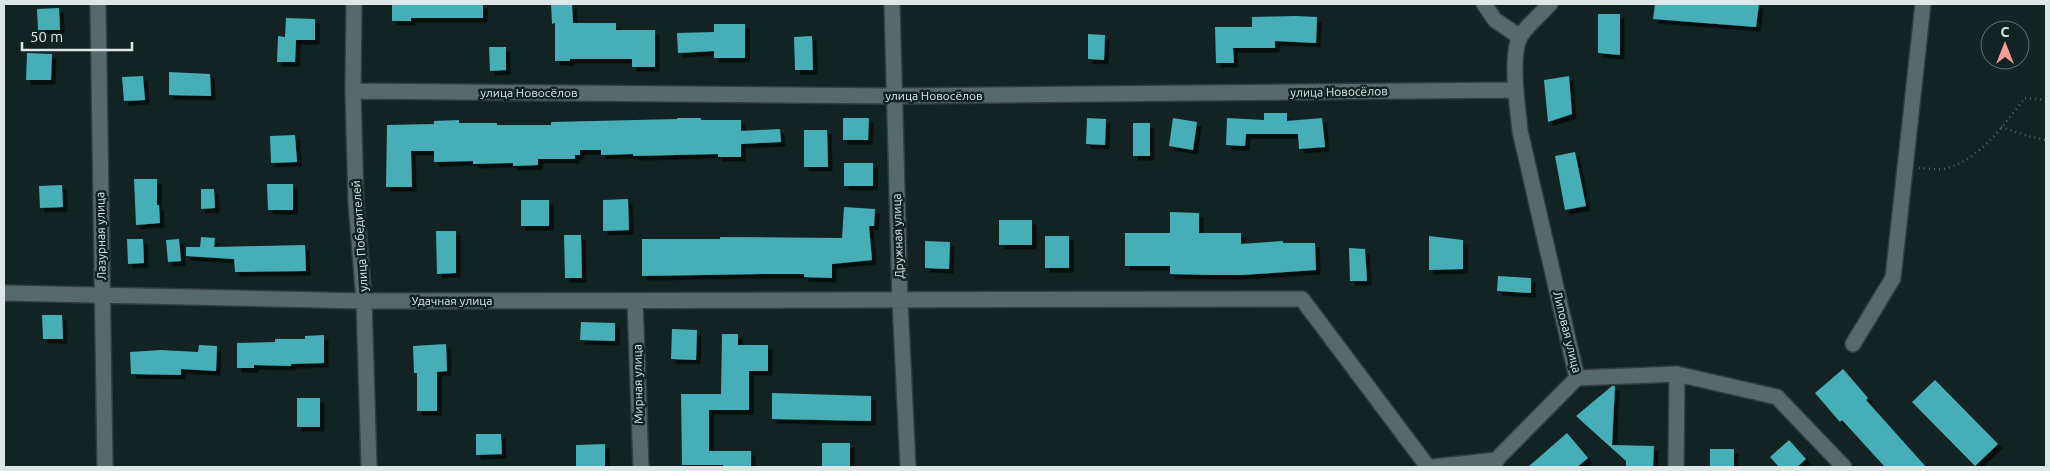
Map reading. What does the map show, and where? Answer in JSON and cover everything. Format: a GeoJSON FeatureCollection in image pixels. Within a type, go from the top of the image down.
{"type":"FeatureCollection","features":[{"type":"Feature","properties":{"kind":"street","name":"Лазурная улица"},"geometry":{"type":"LineString","coordinates":[[98,4],[105,467]]}},
{"type":"Feature","properties":{"kind":"street","name":"улица Победителей"},"geometry":{"type":"LineString","coordinates":[[354,4],[353,92],[356,202],[364,301],[370,467]]}},
{"type":"Feature","properties":{"kind":"street","name":"Дружная улица"},"geometry":{"type":"LineString","coordinates":[[892,4],[900,301],[908,467]]}},
{"type":"Feature","properties":{"kind":"street"},"geometry":{"type":"LineString","coordinates":[[1484,4],[1495,20],[1520,37],[1550,4]]}},
{"type":"Feature","properties":{"kind":"street"},"geometry":{"type":"LineString","coordinates":[[1853,344],[1893,278],[1923,4]]}},
{"type":"Feature","properties":{"kind":"street","name":"Липовая улица"},"geometry":{"type":"LineString","coordinates":[[1520,37],[1515,59],[1520,131],[1577,378],[1677,374],[1777,397],[1844,467]]}},
{"type":"Feature","properties":{"kind":"street","name":"улица Новосёлов"},"geometry":{"type":"LineString","coordinates":[[353,92],[894,96],[1516,90]]}},
{"type":"Feature","properties":{"kind":"street","name":"Удачная улица"},"geometry":{"type":"LineString","coordinates":[[4,293],[364,301],[1302,299],[1430,467]]}},
{"type":"Feature","properties":{"kind":"street","name":"Мирная улица"},"geometry":{"type":"LineString","coordinates":[[636,301],[641,467]]}},
{"type":"Feature","properties":{"kind":"street"},"geometry":{"type":"LineString","coordinates":[[1676,467],[1677,374]]}},
{"type":"Feature","properties":{"kind":"street"},"geometry":{"type":"LineString","coordinates":[[1430,467],[1493,464],[1577,378]]}},
{"type":"Feature","properties":{"kind":"path"},"geometry":{"type":"LineString","coordinates":[[1905,167],[1945,169],[1967,160],[2026,98],[2046,100]]}},
{"type":"Feature","properties":{"kind":"path"},"geometry":{"type":"LineString","coordinates":[[2001,126],[2028,136],[2046,140]]}},
{"type":"Feature","properties":{"kind":"building"},"geometry":{"type":"Polygon","coordinates":[[[392,4],[483,4],[483,18],[411,18],[411,21],[392,21],[392,4]]]}},
{"type":"Feature","properties":{"kind":"building"},"geometry":{"type":"Polygon","coordinates":[[[551,4],[572,4],[573,23],[616,23],[616,30],[655,30],[655,67],[632,67],[632,59],[570,59],[570,61],[555,61],[555,23],[552,24],[551,4]]]}},
{"type":"Feature","properties":{"kind":"building"},"geometry":{"type":"Polygon","coordinates":[[[1655,4],[1759,4],[1756,27],[1653,19],[1655,4]]]}},
{"type":"Feature","properties":{"kind":"building"},"geometry":{"type":"Polygon","coordinates":[[[59,8],[60,30],[38,30],[37,9],[59,8]]]}},
{"type":"Feature","properties":{"kind":"building"},"geometry":{"type":"Polygon","coordinates":[[[1598,14],[1620,14],[1620,55],[1598,53],[1598,14]]]}},
{"type":"Feature","properties":{"kind":"building"},"geometry":{"type":"Polygon","coordinates":[[[1252,17],[1317,17],[1316,43],[1275,41],[1275,48],[1233,48],[1234,63],[1216,63],[1215,27],[1252,27],[1252,17]]]}},
{"type":"Feature","properties":{"kind":"building"},"geometry":{"type":"Polygon","coordinates":[[[286,18],[315,19],[315,40],[296,40],[295,62],[277,62],[278,36],[285,37],[286,18]]]}},
{"type":"Feature","properties":{"kind":"building"},"geometry":{"type":"Polygon","coordinates":[[[714,24],[745,24],[745,58],[714,58],[714,51],[678,53],[677,33],[714,32],[714,24]]]}},
{"type":"Feature","properties":{"kind":"building"},"geometry":{"type":"Polygon","coordinates":[[[1088,34],[1105,35],[1104,60],[1088,59],[1088,34]]]}},
{"type":"Feature","properties":{"kind":"building"},"geometry":{"type":"Polygon","coordinates":[[[812,36],[813,70],[795,70],[794,37],[812,36]]]}},
{"type":"Feature","properties":{"kind":"building"},"geometry":{"type":"Polygon","coordinates":[[[489,47],[506,47],[506,70],[490,71],[489,47]]]}},
{"type":"Feature","properties":{"kind":"building"},"geometry":{"type":"Polygon","coordinates":[[[27,53],[52,54],[51,80],[26,80],[27,53]]]}},
{"type":"Feature","properties":{"kind":"building"},"geometry":{"type":"Polygon","coordinates":[[[169,72],[210,74],[211,96],[169,95],[169,72]]]}},
{"type":"Feature","properties":{"kind":"building"},"geometry":{"type":"Polygon","coordinates":[[[143,76],[145,100],[124,101],[122,77],[143,76]]]}},
{"type":"Feature","properties":{"kind":"building"},"geometry":{"type":"Polygon","coordinates":[[[1569,76],[1572,114],[1548,122],[1544,80],[1569,76]]]}},
{"type":"Feature","properties":{"kind":"building"},"geometry":{"type":"Polygon","coordinates":[[[1264,113],[1287,113],[1287,121],[1322,118],[1325,147],[1299,149],[1298,134],[1246,134],[1245,146],[1226,145],[1227,118],[1264,120],[1264,113]]]}},
{"type":"Feature","properties":{"kind":"building"},"geometry":{"type":"Polygon","coordinates":[[[677,118],[741,120],[741,131],[780,129],[781,142],[741,144],[741,157],[718,157],[718,154],[601,155],[601,150],[580,150],[580,155],[575,155],[575,159],[538,159],[538,165],[513,166],[513,163],[473,164],[473,161],[434,162],[434,151],[411,151],[412,187],[386,187],[387,125],[434,124],[434,121],[459,120],[459,123],[551,125],[551,122],[677,118]]]}},
{"type":"Feature","properties":{"kind":"building"},"geometry":{"type":"Polygon","coordinates":[[[843,118],[869,118],[868,140],[843,140],[843,118]]]}},
{"type":"Feature","properties":{"kind":"building"},"geometry":{"type":"Polygon","coordinates":[[[1087,118],[1106,119],[1105,145],[1086,144],[1087,118]]]}},
{"type":"Feature","properties":{"kind":"building"},"geometry":{"type":"Polygon","coordinates":[[[1173,118],[1197,122],[1193,150],[1169,146],[1173,118]]]}},
{"type":"Feature","properties":{"kind":"building"},"geometry":{"type":"Polygon","coordinates":[[[1133,123],[1150,123],[1150,156],[1133,156],[1133,123]]]}},
{"type":"Feature","properties":{"kind":"building"},"geometry":{"type":"Polygon","coordinates":[[[804,130],[827,130],[828,167],[804,167],[804,130]]]}},
{"type":"Feature","properties":{"kind":"building"},"geometry":{"type":"Polygon","coordinates":[[[295,135],[297,162],[271,163],[270,136],[295,135]]]}},
{"type":"Feature","properties":{"kind":"building"},"geometry":{"type":"Polygon","coordinates":[[[1575,152],[1586,206],[1565,210],[1555,156],[1575,152]]]}},
{"type":"Feature","properties":{"kind":"building"},"geometry":{"type":"Polygon","coordinates":[[[844,163],[873,163],[873,186],[844,186],[844,163]]]}},
{"type":"Feature","properties":{"kind":"building"},"geometry":{"type":"Polygon","coordinates":[[[134,179],[157,179],[157,205],[159,205],[160,223],[136,225],[134,179]]]}},
{"type":"Feature","properties":{"kind":"building"},"geometry":{"type":"Polygon","coordinates":[[[267,184],[293,184],[293,210],[268,210],[267,184]]]}},
{"type":"Feature","properties":{"kind":"building"},"geometry":{"type":"Polygon","coordinates":[[[62,185],[63,207],[40,208],[39,186],[62,185]]]}},
{"type":"Feature","properties":{"kind":"building"},"geometry":{"type":"Polygon","coordinates":[[[201,189],[214,189],[215,208],[201,209],[201,189]]]}},
{"type":"Feature","properties":{"kind":"building"},"geometry":{"type":"Polygon","coordinates":[[[628,199],[629,230],[603,231],[603,200],[628,199]]]}},
{"type":"Feature","properties":{"kind":"building"},"geometry":{"type":"Polygon","coordinates":[[[521,200],[549,200],[549,226],[521,226],[521,200]]]}},
{"type":"Feature","properties":{"kind":"building"},"geometry":{"type":"Polygon","coordinates":[[[844,207],[875,209],[874,226],[869,226],[872,260],[832,264],[832,278],[804,277],[804,274],[642,276],[642,239],[720,239],[720,237],[842,238],[844,207]]]}},
{"type":"Feature","properties":{"kind":"building"},"geometry":{"type":"Polygon","coordinates":[[[1170,212],[1199,213],[1199,233],[1241,233],[1241,244],[1283,241],[1283,243],[1315,243],[1316,270],[1213,275],[1170,274],[1170,266],[1125,266],[1125,233],[1170,233],[1170,212]]]}},
{"type":"Feature","properties":{"kind":"building"},"geometry":{"type":"Polygon","coordinates":[[[999,220],[1032,220],[1032,245],[999,245],[999,220]]]}},
{"type":"Feature","properties":{"kind":"building"},"geometry":{"type":"Polygon","coordinates":[[[436,231],[456,231],[456,273],[437,274],[436,231]]]}},
{"type":"Feature","properties":{"kind":"building"},"geometry":{"type":"Polygon","coordinates":[[[564,235],[581,235],[582,278],[565,278],[564,235]]]}},
{"type":"Feature","properties":{"kind":"building"},"geometry":{"type":"Polygon","coordinates":[[[1045,236],[1069,236],[1069,268],[1045,268],[1045,236]]]}},
{"type":"Feature","properties":{"kind":"building"},"geometry":{"type":"Polygon","coordinates":[[[1429,236],[1463,240],[1463,269],[1429,270],[1429,236]]]}},
{"type":"Feature","properties":{"kind":"building"},"geometry":{"type":"Polygon","coordinates":[[[201,237],[215,238],[214,247],[305,245],[306,271],[235,272],[234,259],[186,256],[186,247],[200,247],[201,237]]]}},
{"type":"Feature","properties":{"kind":"building"},"geometry":{"type":"Polygon","coordinates":[[[127,239],[143,239],[144,263],[128,264],[127,239]]]}},
{"type":"Feature","properties":{"kind":"building"},"geometry":{"type":"Polygon","coordinates":[[[179,239],[181,261],[168,262],[166,240],[179,239]]]}},
{"type":"Feature","properties":{"kind":"building"},"geometry":{"type":"Polygon","coordinates":[[[925,241],[950,242],[949,269],[925,268],[925,241]]]}},
{"type":"Feature","properties":{"kind":"building"},"geometry":{"type":"Polygon","coordinates":[[[1349,248],[1365,249],[1367,281],[1350,281],[1349,248]]]}},
{"type":"Feature","properties":{"kind":"building"},"geometry":{"type":"Polygon","coordinates":[[[1498,276],[1531,278],[1531,293],[1497,291],[1498,276]]]}},
{"type":"Feature","properties":{"kind":"building"},"geometry":{"type":"Polygon","coordinates":[[[42,315],[62,315],[63,339],[43,339],[42,315]]]}},
{"type":"Feature","properties":{"kind":"building"},"geometry":{"type":"Polygon","coordinates":[[[581,322],[615,323],[615,341],[580,340],[581,322]]]}},
{"type":"Feature","properties":{"kind":"building"},"geometry":{"type":"Polygon","coordinates":[[[672,329],[697,330],[696,360],[671,359],[672,329]]]}},
{"type":"Feature","properties":{"kind":"building"},"geometry":{"type":"Polygon","coordinates":[[[722,334],[738,334],[738,345],[768,345],[768,371],[749,371],[749,410],[709,410],[709,451],[751,451],[751,467],[682,465],[681,394],[721,394],[722,334]]]}},
{"type":"Feature","properties":{"kind":"building"},"geometry":{"type":"Polygon","coordinates":[[[324,335],[324,363],[291,364],[291,366],[254,365],[254,368],[237,368],[237,343],[275,342],[275,339],[305,339],[305,336],[324,335]]]}},
{"type":"Feature","properties":{"kind":"building"},"geometry":{"type":"Polygon","coordinates":[[[446,344],[447,371],[437,372],[437,411],[417,411],[417,373],[414,373],[413,346],[446,344]]]}},
{"type":"Feature","properties":{"kind":"building"},"geometry":{"type":"Polygon","coordinates":[[[199,345],[217,346],[216,371],[181,369],[181,375],[131,374],[130,352],[161,350],[198,352],[199,345]]]}},
{"type":"Feature","properties":{"kind":"building"},"geometry":{"type":"Polygon","coordinates":[[[1843,369],[1868,398],[1866,400],[1926,467],[1885,467],[1842,420],[1840,422],[1815,393],[1843,369]]]}},
{"type":"Feature","properties":{"kind":"building"},"geometry":{"type":"Polygon","coordinates":[[[1935,380],[1998,444],[1975,466],[1912,402],[1935,380]]]}},
{"type":"Feature","properties":{"kind":"building"},"geometry":{"type":"Polygon","coordinates":[[[1612,386],[1615,386],[1612,445],[1654,446],[1653,467],[1626,467],[1626,461],[1576,416],[1612,386]]]}},
{"type":"Feature","properties":{"kind":"building"},"geometry":{"type":"Polygon","coordinates":[[[772,393],[871,396],[871,421],[772,419],[772,393]]]}},
{"type":"Feature","properties":{"kind":"building"},"geometry":{"type":"Polygon","coordinates":[[[297,398],[320,398],[320,427],[297,427],[297,398]]]}},
{"type":"Feature","properties":{"kind":"building"},"geometry":{"type":"Polygon","coordinates":[[[1567,433],[1588,458],[1577,467],[1528,467],[1567,433]]]}},
{"type":"Feature","properties":{"kind":"building"},"geometry":{"type":"Polygon","coordinates":[[[476,434],[501,434],[502,454],[476,455],[476,434]]]}},
{"type":"Feature","properties":{"kind":"building"},"geometry":{"type":"Polygon","coordinates":[[[1789,440],[1806,459],[1797,467],[1779,467],[1770,457],[1789,440]]]}},
{"type":"Feature","properties":{"kind":"building"},"geometry":{"type":"Polygon","coordinates":[[[822,443],[850,443],[850,467],[822,467],[822,443]]]}},
{"type":"Feature","properties":{"kind":"building"},"geometry":{"type":"Polygon","coordinates":[[[605,444],[605,467],[576,467],[576,445],[605,444]]]}},
{"type":"Feature","properties":{"kind":"building"},"geometry":{"type":"Polygon","coordinates":[[[1710,449],[1734,449],[1734,467],[1710,467],[1710,449]]]}}]}
